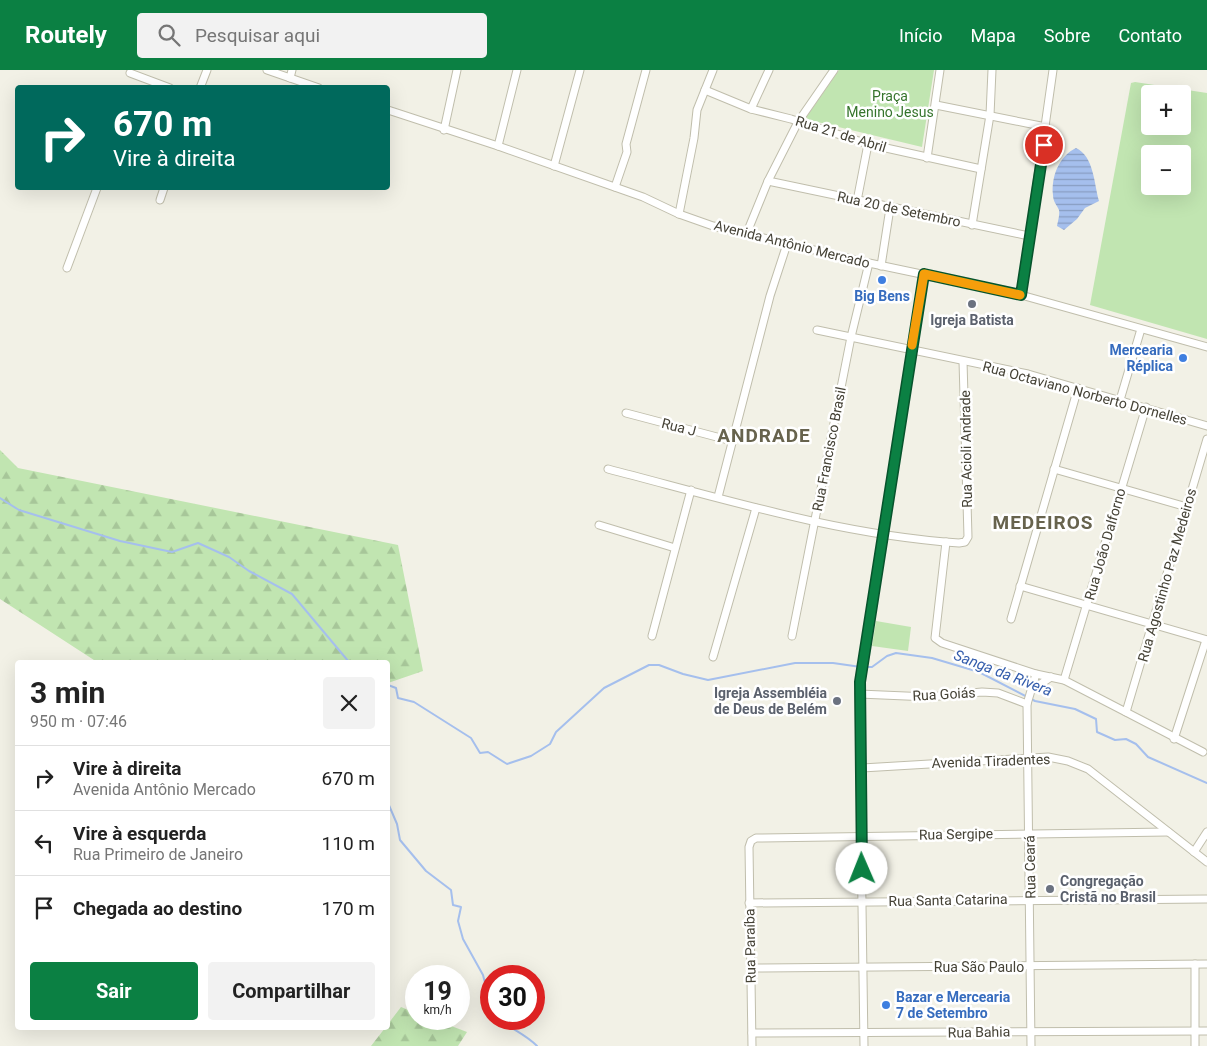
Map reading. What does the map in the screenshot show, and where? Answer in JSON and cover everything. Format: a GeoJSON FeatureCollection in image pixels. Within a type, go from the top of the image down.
{"type":"FeatureCollection","features":[{"type":"Feature","properties":{"kind":"street"},"geometry":{"type":"LineString","coordinates":[[201,85],[206,70]]}},
{"type":"Feature","properties":{"kind":"street"},"geometry":{"type":"LineString","coordinates":[[267,70],[291,74],[313,85]]}},
{"type":"Feature","properties":{"kind":"street"},"geometry":{"type":"LineString","coordinates":[[444,130],[457,70]]}},
{"type":"Feature","properties":{"kind":"street"},"geometry":{"type":"LineString","coordinates":[[498,146],[517,70]]}},
{"type":"Feature","properties":{"kind":"street"},"geometry":{"type":"LineString","coordinates":[[554,166],[580,70]]}},
{"type":"Feature","properties":{"kind":"street"},"geometry":{"type":"LineString","coordinates":[[615,187],[627,152],[626,144],[646,70]]}},
{"type":"Feature","properties":{"kind":"street"},"geometry":{"type":"LineString","coordinates":[[679,214],[694,138],[697,110],[712,70]]}},
{"type":"Feature","properties":{"kind":"street"},"geometry":{"type":"LineString","coordinates":[[751,110],[769,70]]}},
{"type":"Feature","properties":{"kind":"street"},"geometry":{"type":"LineString","coordinates":[[746,235],[768,181],[798,122],[834,70]]}},
{"type":"Feature","properties":{"kind":"street"},"geometry":{"type":"LineString","coordinates":[[927,158],[940,70]]}},
{"type":"Feature","properties":{"kind":"street"},"geometry":{"type":"LineString","coordinates":[[972,225],[990,115],[992,70]]}},
{"type":"Feature","properties":{"kind":"street"},"geometry":{"type":"LineString","coordinates":[[1021,295],[1053,70]]}},
{"type":"Feature","properties":{"kind":"street"},"geometry":{"type":"LineString","coordinates":[[130,73],[162,85]]}},
{"type":"Feature","properties":{"kind":"street","name":"Rua 21 de Abril"},"geometry":{"type":"LineString","coordinates":[[705,90],[751,110],[798,122],[868,144],[981,169]]}},
{"type":"Feature","properties":{"kind":"street"},"geometry":{"type":"LineString","coordinates":[[936,105],[1046,127]]}},
{"type":"Feature","properties":{"kind":"street","name":"Avenida Antônio Mercado"},"geometry":{"type":"LineString","coordinates":[[390,111],[444,130],[498,146],[643,197],[679,214],[746,235],[881,266],[1021,295],[1207,347]]}},
{"type":"Feature","properties":{"kind":"street"},"geometry":{"type":"LineString","coordinates":[[857,201],[868,144]]}},
{"type":"Feature","properties":{"kind":"street","name":"Rua 20 de Setembro"},"geometry":{"type":"LineString","coordinates":[[768,181],[1029,236]]}},
{"type":"Feature","properties":{"kind":"street"},"geometry":{"type":"LineString","coordinates":[[67,268],[96,190]]}},
{"type":"Feature","properties":{"kind":"street"},"geometry":{"type":"LineString","coordinates":[[160,200],[163,190]]}},
{"type":"Feature","properties":{"kind":"street"},"geometry":{"type":"LineString","coordinates":[[881,266],[890,208]]}},
{"type":"Feature","properties":{"kind":"street"},"geometry":{"type":"LineString","coordinates":[[718,497],[770,296],[788,244]]}},
{"type":"Feature","properties":{"kind":"street","name":"Rua Francisco Brasil"},"geometry":{"type":"LineString","coordinates":[[792,636],[851,337],[870,263]]}},
{"type":"Feature","properties":{"kind":"street"},"geometry":{"type":"LineString","coordinates":[[864,1046],[862,768],[859,694],[924,274]]}},
{"type":"Feature","properties":{"kind":"street"},"geometry":{"type":"LineString","coordinates":[[1120,400],[1140,329]]}},
{"type":"Feature","properties":{"kind":"street","name":"Rua Octaviano Norberto Dornelles"},"geometry":{"type":"LineString","coordinates":[[817,330],[1028,374],[1207,426]]}},
{"type":"Feature","properties":{"kind":"street","name":"Rua Acioli Andrade"},"geometry":{"type":"LineString","coordinates":[[946,542],[965,542],[968,537],[964,361]]}},
{"type":"Feature","properties":{"kind":"street"},"geometry":{"type":"LineString","coordinates":[[1011,620],[1078,388]]}},
{"type":"Feature","properties":{"kind":"street","name":"Rua João Dalforno"},"geometry":{"type":"LineString","coordinates":[[1064,680],[1146,407]]}},
{"type":"Feature","properties":{"kind":"street","name":"Rua J"},"geometry":{"type":"LineString","coordinates":[[626,413],[732,441]]}},
{"type":"Feature","properties":{"kind":"street","name":"Rua Agostinho Paz Medeiros"},"geometry":{"type":"LineString","coordinates":[[1126,712],[1207,439]]}},
{"type":"Feature","properties":{"kind":"street"},"geometry":{"type":"LineString","coordinates":[[608,469],[756,508],[883,536],[946,542],[935,638],[942,643],[1036,674],[1064,680],[1202,752]]}},
{"type":"Feature","properties":{"kind":"street"},"geometry":{"type":"LineString","coordinates":[[1054,469],[1187,507]]}},
{"type":"Feature","properties":{"kind":"street"},"geometry":{"type":"LineString","coordinates":[[652,636],[692,490]]}},
{"type":"Feature","properties":{"kind":"street"},"geometry":{"type":"LineString","coordinates":[[713,657],[756,508]]}},
{"type":"Feature","properties":{"kind":"street"},"geometry":{"type":"LineString","coordinates":[[599,525],[675,548]]}},
{"type":"Feature","properties":{"kind":"street"},"geometry":{"type":"LineString","coordinates":[[1020,586],[1206,640],[1174,739]]}},
{"type":"Feature","properties":{"kind":"street","name":"Rua Ceará"},"geometry":{"type":"LineString","coordinates":[[1031,1046],[1027,702],[1033,689],[1036,674]]}},
{"type":"Feature","properties":{"kind":"street"},"geometry":{"type":"LineString","coordinates":[[1033,689],[1051,677]]}},
{"type":"Feature","properties":{"kind":"street","name":"Rua Goiás"},"geometry":{"type":"LineString","coordinates":[[859,694],[929,697],[982,692],[998,693],[1027,702]]}},
{"type":"Feature","properties":{"kind":"street","name":"Avenida Tiradentes"},"geometry":{"type":"LineString","coordinates":[[862,768],[1048,757],[1068,761],[1088,769],[1207,862]]}},
{"type":"Feature","properties":{"kind":"street","name":"Rua Sergipe"},"geometry":{"type":"LineString","coordinates":[[749,847],[751,841],[756,838],[1168,832]]}},
{"type":"Feature","properties":{"kind":"street"},"geometry":{"type":"LineString","coordinates":[[1194,852],[1207,832]]}},
{"type":"Feature","properties":{"kind":"street","name":"Rua Paraíba"},"geometry":{"type":"LineString","coordinates":[[749,847],[752,1046]]}},
{"type":"Feature","properties":{"kind":"street","name":"Rua Santa Catarina"},"geometry":{"type":"LineString","coordinates":[[749,902],[1207,899]]}},
{"type":"Feature","properties":{"kind":"street"},"geometry":{"type":"LineString","coordinates":[[1195,964],[1195,1046]]}},
{"type":"Feature","properties":{"kind":"street","name":"Rua São Paulo"},"geometry":{"type":"LineString","coordinates":[[751,968],[1207,964]]}},
{"type":"Feature","properties":{"kind":"street","name":"Rua Bahia"},"geometry":{"type":"LineString","coordinates":[[752,1033],[1207,1031]]}},
{"type":"Feature","properties":{"kind":"green space","name":"Praça Menino Jesus"},"geometry":{"type":"Polygon","coordinates":[[[839,70],[934,70],[922,147],[805,119],[839,70]]]}},
{"type":"Feature","properties":{"kind":"green space"},"geometry":{"type":"Polygon","coordinates":[[[1131,83],[1155,85],[1141,85],[1141,135],[1191,135],[1191,91],[1207,93],[1207,339],[1090,305],[1131,83]]]}},
{"type":"Feature","properties":{"kind":"green space"},"geometry":{"type":"Polygon","coordinates":[[[0,450],[18,468],[398,545],[423,671],[390,682],[390,660],[94,660],[0,599],[0,450]]]}},
{"type":"Feature","properties":{"kind":"green space"},"geometry":{"type":"Polygon","coordinates":[[[876,621],[911,627],[908,651],[872,646],[876,621]]]}},
{"type":"Feature","properties":{"kind":"green space"},"geometry":{"type":"Polygon","coordinates":[[[401,1007],[405,1009],[405,1030],[462,1030],[467,1032],[458,1046],[371,1046],[383,1030],[390,1030],[390,1021],[401,1007]]]}},
{"type":"Feature","properties":{"kind":"water"},"geometry":{"type":"Polygon","coordinates":[[[1076,148],[1082,152],[1090,164],[1099,201],[1085,208],[1077,219],[1064,230],[1057,226],[1059,212],[1053,197],[1053,181],[1057,168],[1065,156],[1076,148]]]}},
{"type":"Feature","properties":{"kind":"waterway"},"geometry":{"type":"LineString","coordinates":[[0,498],[19,510],[120,541],[172,552],[198,543],[229,557],[249,571],[292,594],[347,660]]}},
{"type":"Feature","properties":{"kind":"waterway","name":"Sanga da Rivera"},"geometry":{"type":"LineString","coordinates":[[866,667],[872,667],[887,656],[896,653],[932,658],[979,672],[1035,701],[1075,709],[1096,719],[1097,732],[1115,740],[1126,739],[1136,744],[1148,757],[1207,783]]}},
{"type":"Feature","properties":{"kind":"waterway","name":"Sanga da Rivera"},"geometry":{"type":"LineString","coordinates":[[390,686],[396,688],[398,698],[414,702],[471,738],[480,753],[488,752],[507,764],[531,756],[550,744],[556,732],[604,688],[649,665],[659,665],[683,674],[708,680],[795,663],[833,663],[861,667]]}},
{"type":"Feature","properties":{"kind":"waterway"},"geometry":{"type":"LineString","coordinates":[[390,808],[397,824],[400,840],[426,871],[451,890],[453,905],[461,907],[458,921],[463,939],[480,970]]}},
{"type":"Feature","properties":{"kind":"waterway"},"geometry":{"type":"LineString","coordinates":[[515,1030],[537,1046]]}},
{"type":"Feature","properties":{"kind":"slow traffic"},"geometry":{"type":"LineString","coordinates":[[912,345],[924,274],[1020,295]]}},
{"type":"Feature","properties":{"kind":"place","name":"Big Bens"},"geometry":{"type":"Point","coordinates":[882,280]}},
{"type":"Feature","properties":{"kind":"place","name":"Igreja Batista"},"geometry":{"type":"Point","coordinates":[972,304]}},
{"type":"Feature","properties":{"kind":"place","name":"Mercearia Réplica"},"geometry":{"type":"Point","coordinates":[1183,358]}},
{"type":"Feature","properties":{"kind":"place","name":"Igreja Assembléia de Deus de Belém"},"geometry":{"type":"Point","coordinates":[837,701]}},
{"type":"Feature","properties":{"kind":"place","name":"Congregação Cristã no Brasil"},"geometry":{"type":"Point","coordinates":[1050,889]}},
{"type":"Feature","properties":{"kind":"place","name":"Bazar e Mercearia 7 de Setembro"},"geometry":{"type":"Point","coordinates":[886,1005]}},
{"type":"Feature","properties":{"kind":"district","name":"ANDRADE"},"geometry":{"type":"Point","coordinates":[764,435]}},
{"type":"Feature","properties":{"kind":"district","name":"MEDEIROS"},"geometry":{"type":"Point","coordinates":[1043,522]}},
{"type":"Feature","properties":{"kind":"route"},"geometry":{"type":"LineString","coordinates":[[862,869],[860,682],[924,274],[1021,295],[1044,145]]}}]}
